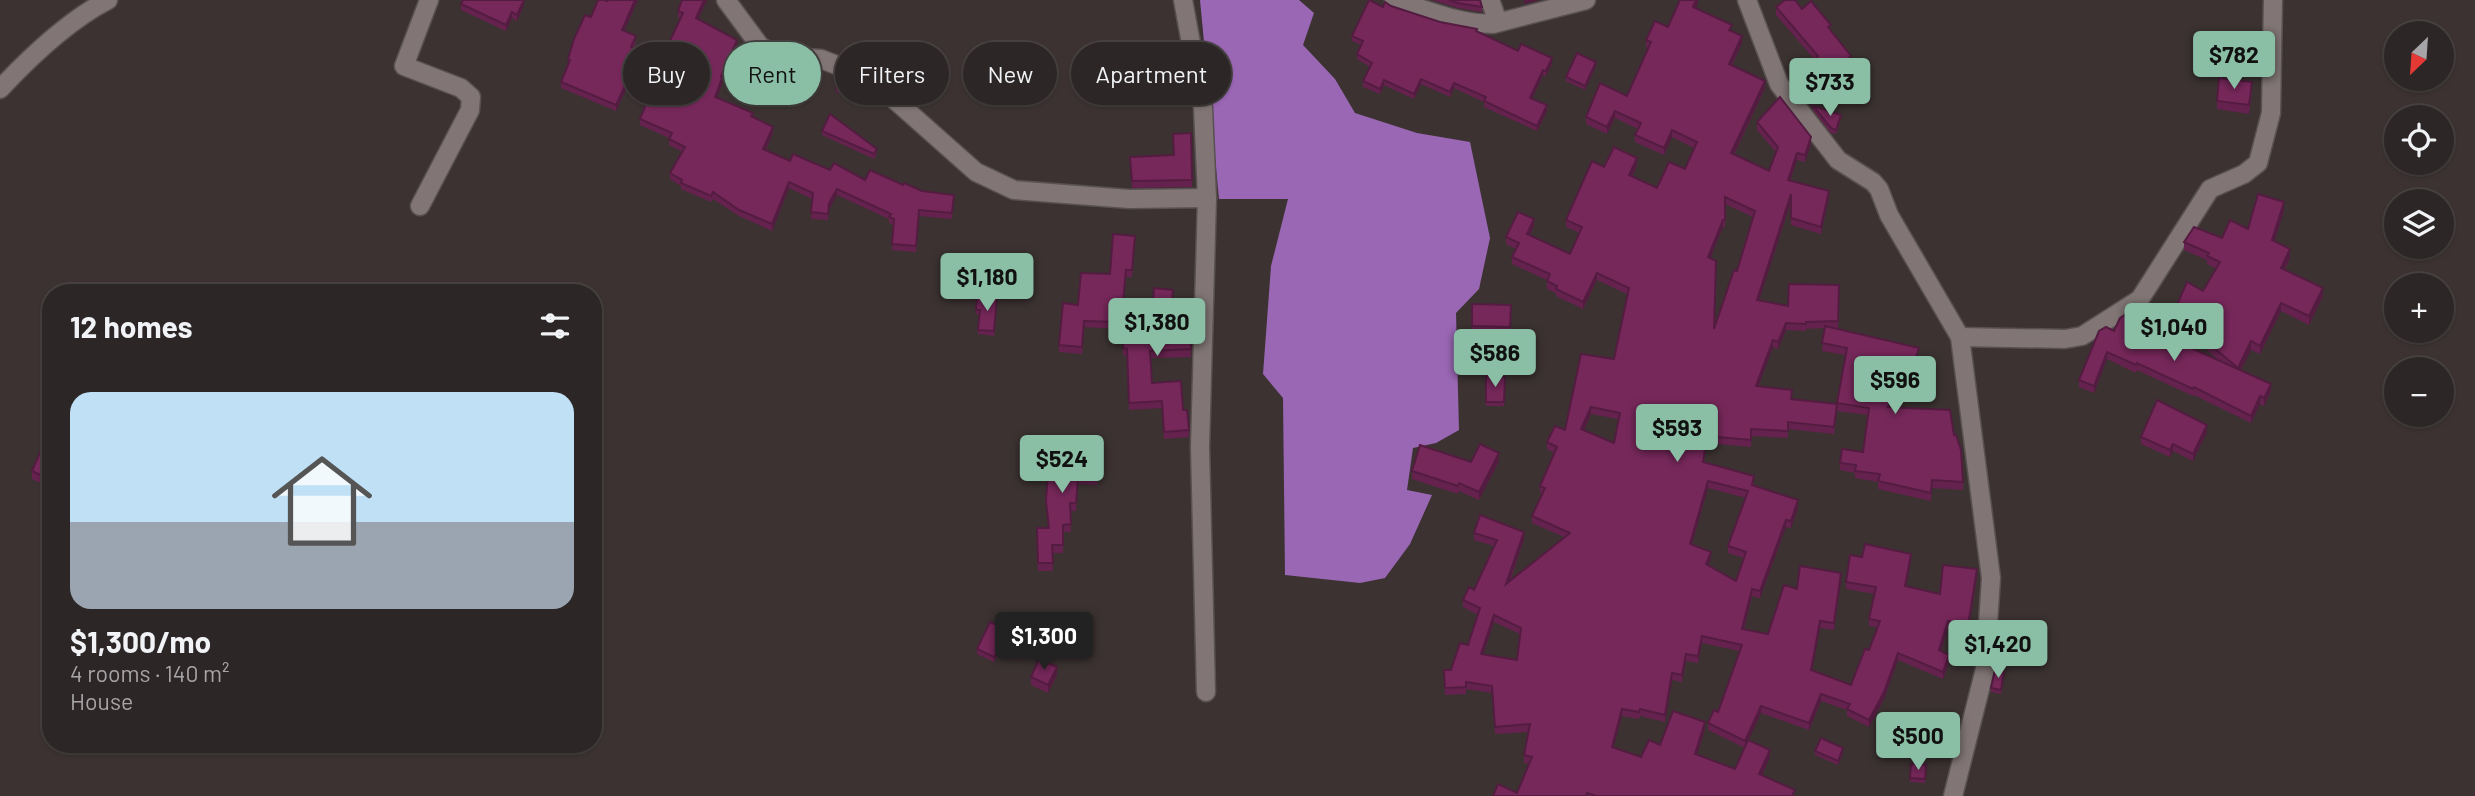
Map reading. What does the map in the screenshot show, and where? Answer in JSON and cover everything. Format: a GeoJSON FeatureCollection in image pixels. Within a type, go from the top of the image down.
{"type":"FeatureCollection","features":[{"type":"Feature","properties":{"kind":"street"},"geometry":{"type":"LineString","coordinates":[[0,89],[24,64],[94,7],[108,0]]}},
{"type":"Feature","properties":{"kind":"street"},"geometry":{"type":"LineString","coordinates":[[420,206],[470,110],[471,97],[461,89],[404,66],[429,0]]}},
{"type":"Feature","properties":{"kind":"street"},"geometry":{"type":"LineString","coordinates":[[726,0],[760,46],[777,56],[821,59],[870,78],[976,173],[1014,190],[1129,198],[1208,198]]}},
{"type":"Feature","properties":{"kind":"street"},"geometry":{"type":"LineString","coordinates":[[1183,0],[1203,108],[1208,198],[1200,447],[1206,692]]}},
{"type":"Feature","properties":{"kind":"street"},"geometry":{"type":"LineString","coordinates":[[1394,0],[1440,16],[1482,24],[1586,0]]}},
{"type":"Feature","properties":{"kind":"street"},"geometry":{"type":"LineString","coordinates":[[1490,0],[1498,22]]}},
{"type":"Feature","properties":{"kind":"street"},"geometry":{"type":"LineString","coordinates":[[1747,0],[1779,83],[1842,164],[1873,182],[1879,189],[1889,215],[1960,337],[1991,578],[1985,669],[1953,796]]}},
{"type":"Feature","properties":{"kind":"street"},"geometry":{"type":"LineString","coordinates":[[1960,337],[2066,339],[2082,336],[2140,299],[2210,189],[2244,174],[2258,163],[2271,113],[2273,0]]}},
{"type":"Feature","properties":{"kind":"shaded area"},"geometry":{"type":"Polygon","coordinates":[[[1200,0],[1299,0],[1314,13],[1303,45],[1335,79],[1355,113],[1417,133],[1470,142],[1490,238],[1479,289],[1456,313],[1459,430],[1436,443],[1413,448],[1407,490],[1432,495],[1410,544],[1385,578],[1360,583],[1285,575],[1283,398],[1263,374],[1271,266],[1288,199],[1219,199],[1210,105],[1231,105],[1231,42],[1204,42],[1200,0]]]}},
{"type":"Feature","properties":{"kind":"building"},"geometry":{"type":"Polygon","coordinates":[[[463,0],[524,0],[517,15],[512,12],[506,25],[461,4],[463,0]]]}},
{"type":"Feature","properties":{"kind":"building"},"geometry":{"type":"Polygon","coordinates":[[[598,0],[635,0],[622,30],[636,36],[633,42],[623,42],[623,90],[616,105],[561,82],[570,60],[568,59],[574,39],[585,15],[591,17],[598,0]]]}},
{"type":"Feature","properties":{"kind":"building"},"geometry":{"type":"Polygon","coordinates":[[[682,0],[704,0],[696,18],[737,40],[724,42],[724,70],[715,97],[724,101],[724,105],[734,105],[753,113],[751,116],[773,127],[763,149],[790,161],[793,154],[830,170],[834,163],[865,180],[870,170],[922,191],[954,195],[952,213],[919,210],[916,246],[892,244],[894,219],[889,217],[891,214],[837,189],[829,203],[828,214],[811,212],[813,193],[789,182],[772,224],[739,210],[713,192],[711,196],[681,183],[682,180],[670,173],[685,147],[669,139],[672,133],[640,119],[646,105],[710,105],[710,42],[669,42],[683,13],[678,11],[682,0]]]}},
{"type":"Feature","properties":{"kind":"building"},"geometry":{"type":"Polygon","coordinates":[[[1369,0],[1383,7],[1385,2],[1440,22],[1477,29],[1476,31],[1518,51],[1521,44],[1552,58],[1546,71],[1543,70],[1530,98],[1547,105],[1537,126],[1484,101],[1486,97],[1454,83],[1450,92],[1421,79],[1414,94],[1384,80],[1380,89],[1363,81],[1372,63],[1357,54],[1363,41],[1352,36],[1369,0]]]}},
{"type":"Feature","properties":{"kind":"building"},"geometry":{"type":"Polygon","coordinates":[[[1449,0],[1480,0],[1482,7],[1458,3],[1449,0]]]}},
{"type":"Feature","properties":{"kind":"building"},"geometry":{"type":"Polygon","coordinates":[[[1680,0],[1696,0],[1693,7],[1732,25],[1729,30],[1742,36],[1729,64],[1765,81],[1731,153],[1769,171],[1778,147],[1757,122],[1780,97],[1811,137],[1805,155],[1797,153],[1788,180],[1829,191],[1821,227],[1791,218],[1791,194],[1757,300],[1788,306],[1789,284],[1839,285],[1838,321],[1786,323],[1778,342],[1773,340],[1756,386],[1792,390],[1791,399],[1837,404],[1834,427],[1788,422],[1788,431],[1751,429],[1751,440],[1707,436],[1703,462],[1754,476],[1752,485],[1798,500],[1791,521],[1786,520],[1760,591],[1752,589],[1742,629],[1768,634],[1784,585],[1797,589],[1800,566],[1841,573],[1834,623],[1820,621],[1811,670],[1851,685],[1865,649],[1869,650],[1880,621],[1869,619],[1876,587],[1846,582],[1850,555],[1862,557],[1865,544],[1911,554],[1905,586],[1940,594],[1943,565],[1977,569],[1968,626],[1948,621],[1939,650],[1949,655],[1943,672],[1898,653],[1884,692],[1869,720],[1847,709],[1850,704],[1821,694],[1809,723],[1761,706],[1745,741],[1708,723],[1714,710],[1718,712],[1742,645],[1702,636],[1698,656],[1686,654],[1682,675],[1672,673],[1665,715],[1640,709],[1639,712],[1622,709],[1612,747],[1641,757],[1649,740],[1660,745],[1673,711],[1705,722],[1695,754],[1735,769],[1748,740],[1770,750],[1759,774],[1795,790],[1792,796],[1596,796],[1587,793],[1586,796],[1493,796],[1498,784],[1517,793],[1532,757],[1524,755],[1530,724],[1495,727],[1492,686],[1466,682],[1466,687],[1445,688],[1444,670],[1451,670],[1460,643],[1468,645],[1480,608],[1463,600],[1469,587],[1474,590],[1497,540],[1474,533],[1480,515],[1524,532],[1506,584],[1570,533],[1532,516],[1545,488],[1540,486],[1557,447],[1547,442],[1555,426],[1565,430],[1581,354],[1614,359],[1629,288],[1597,273],[1583,302],[1556,289],[1557,286],[1547,281],[1550,274],[1512,257],[1519,243],[1506,237],[1518,212],[1534,219],[1527,234],[1570,254],[1582,227],[1566,220],[1592,161],[1604,167],[1614,147],[1637,158],[1629,175],[1657,188],[1669,162],[1685,169],[1697,142],[1672,130],[1664,148],[1635,135],[1641,123],[1615,111],[1607,127],[1586,117],[1600,83],[1627,96],[1651,42],[1646,40],[1655,21],[1668,27],[1680,0]],[[1725,197],[1725,220],[1708,257],[1716,261],[1714,329],[1734,270],[1737,271],[1755,211],[1725,197]],[[1591,407],[1581,429],[1614,443],[1620,413],[1591,407]],[[1708,481],[1690,544],[1711,552],[1706,564],[1736,581],[1746,552],[1728,546],[1748,491],[1708,481]],[[1494,615],[1481,654],[1517,660],[1521,628],[1494,615]]]}},
{"type":"Feature","properties":{"kind":"building"},"geometry":{"type":"Polygon","coordinates":[[[1785,0],[1795,0],[1802,9],[1811,1],[1851,56],[1831,72],[1828,69],[1806,93],[1796,79],[1818,56],[1776,7],[1785,0]]]}},
{"type":"Feature","properties":{"kind":"building"},"geometry":{"type":"Polygon","coordinates":[[[1577,53],[1596,62],[1585,86],[1566,77],[1577,53]]]}},
{"type":"Feature","properties":{"kind":"building"},"geometry":{"type":"Polygon","coordinates":[[[2219,78],[2252,82],[2249,105],[2217,101],[2219,78]]]}},
{"type":"Feature","properties":{"kind":"building"},"geometry":{"type":"Polygon","coordinates":[[[1813,106],[1841,115],[1836,130],[1831,128],[1813,106]]]}},
{"type":"Feature","properties":{"kind":"building"},"geometry":{"type":"Polygon","coordinates":[[[830,114],[877,149],[874,154],[822,131],[830,114]]]}},
{"type":"Feature","properties":{"kind":"building"},"geometry":{"type":"Polygon","coordinates":[[[1191,133],[1192,180],[1132,181],[1130,157],[1174,155],[1173,134],[1191,133]]]}},
{"type":"Feature","properties":{"kind":"building"},"geometry":{"type":"Polygon","coordinates":[[[2258,194],[2284,202],[2272,240],[2290,249],[2281,268],[2323,288],[2309,316],[2281,303],[2260,346],[2251,341],[2238,368],[2173,314],[2187,282],[2203,291],[2220,262],[2207,256],[2209,253],[2184,242],[2194,227],[2222,238],[2230,220],[2248,229],[2258,194]]]}},
{"type":"Feature","properties":{"kind":"building"},"geometry":{"type":"Polygon","coordinates":[[[1113,234],[1135,236],[1132,270],[1126,270],[1121,322],[1084,321],[1082,347],[1059,345],[1063,303],[1078,305],[1081,273],[1110,274],[1113,234]]]}},
{"type":"Feature","properties":{"kind":"building"},"geometry":{"type":"Polygon","coordinates":[[[1154,288],[1173,290],[1170,320],[1190,318],[1191,349],[1150,351],[1152,383],[1181,381],[1183,410],[1187,410],[1189,430],[1164,432],[1162,401],[1129,403],[1127,349],[1123,348],[1126,314],[1152,316],[1154,288]]]}},
{"type":"Feature","properties":{"kind":"building"},"geometry":{"type":"Polygon","coordinates":[[[977,296],[997,297],[994,331],[978,330],[980,310],[976,310],[977,296]]]}},
{"type":"Feature","properties":{"kind":"building"},"geometry":{"type":"Polygon","coordinates":[[[1472,304],[1511,305],[1510,327],[1472,326],[1472,304]]]}},
{"type":"Feature","properties":{"kind":"building"},"geometry":{"type":"Polygon","coordinates":[[[2136,308],[2143,312],[2136,323],[2271,384],[2264,398],[2260,396],[2251,416],[2194,387],[2193,389],[2107,352],[2094,386],[2079,380],[2099,331],[2106,327],[2114,331],[2120,318],[2136,308]]]}},
{"type":"Feature","properties":{"kind":"building"},"geometry":{"type":"Polygon","coordinates":[[[1825,326],[1919,348],[1916,357],[1933,361],[1929,377],[1900,370],[1888,407],[1950,410],[1954,435],[1961,450],[1963,482],[1932,480],[1931,493],[1878,481],[1880,474],[1855,471],[1856,465],[1840,463],[1842,449],[1863,452],[1869,408],[1837,403],[1847,348],[1822,343],[1825,326]]]}},
{"type":"Feature","properties":{"kind":"building"},"geometry":{"type":"Polygon","coordinates":[[[1486,376],[1505,377],[1504,402],[1486,402],[1486,376]]]}},
{"type":"Feature","properties":{"kind":"building"},"geometry":{"type":"Polygon","coordinates":[[[2157,400],[2207,425],[2193,454],[2173,444],[2170,450],[2141,437],[2157,400]]]}},
{"type":"Feature","properties":{"kind":"building"},"geometry":{"type":"Polygon","coordinates":[[[1050,444],[1070,444],[1070,454],[1098,456],[1097,477],[1078,477],[1076,503],[1070,503],[1071,524],[1063,525],[1063,545],[1052,545],[1053,563],[1038,563],[1037,528],[1049,528],[1046,501],[1050,444]]]}},
{"type":"Feature","properties":{"kind":"building"},"geometry":{"type":"Polygon","coordinates":[[[1480,444],[1499,453],[1479,492],[1459,483],[1458,486],[1412,471],[1420,445],[1471,462],[1480,444]]]}},
{"type":"Feature","properties":{"kind":"building"},"geometry":{"type":"Polygon","coordinates":[[[41,450],[42,450],[42,476],[32,471],[41,450]]]}},
{"type":"Feature","properties":{"kind":"building"},"geometry":{"type":"Polygon","coordinates":[[[990,622],[1026,639],[1019,654],[1000,646],[994,657],[977,649],[990,622]]]}},
{"type":"Feature","properties":{"kind":"building"},"geometry":{"type":"Polygon","coordinates":[[[1039,659],[1057,667],[1048,685],[1031,677],[1039,659]]]}},
{"type":"Feature","properties":{"kind":"building"},"geometry":{"type":"Polygon","coordinates":[[[1995,670],[2004,672],[2001,690],[1991,688],[1995,670]]]}},
{"type":"Feature","properties":{"kind":"building"},"geometry":{"type":"Polygon","coordinates":[[[1821,738],[1843,748],[1838,761],[1815,751],[1821,738]]]}},
{"type":"Feature","properties":{"kind":"building"},"geometry":{"type":"Polygon","coordinates":[[[1911,764],[1926,765],[1925,779],[1910,778],[1911,764]]]}}]}
